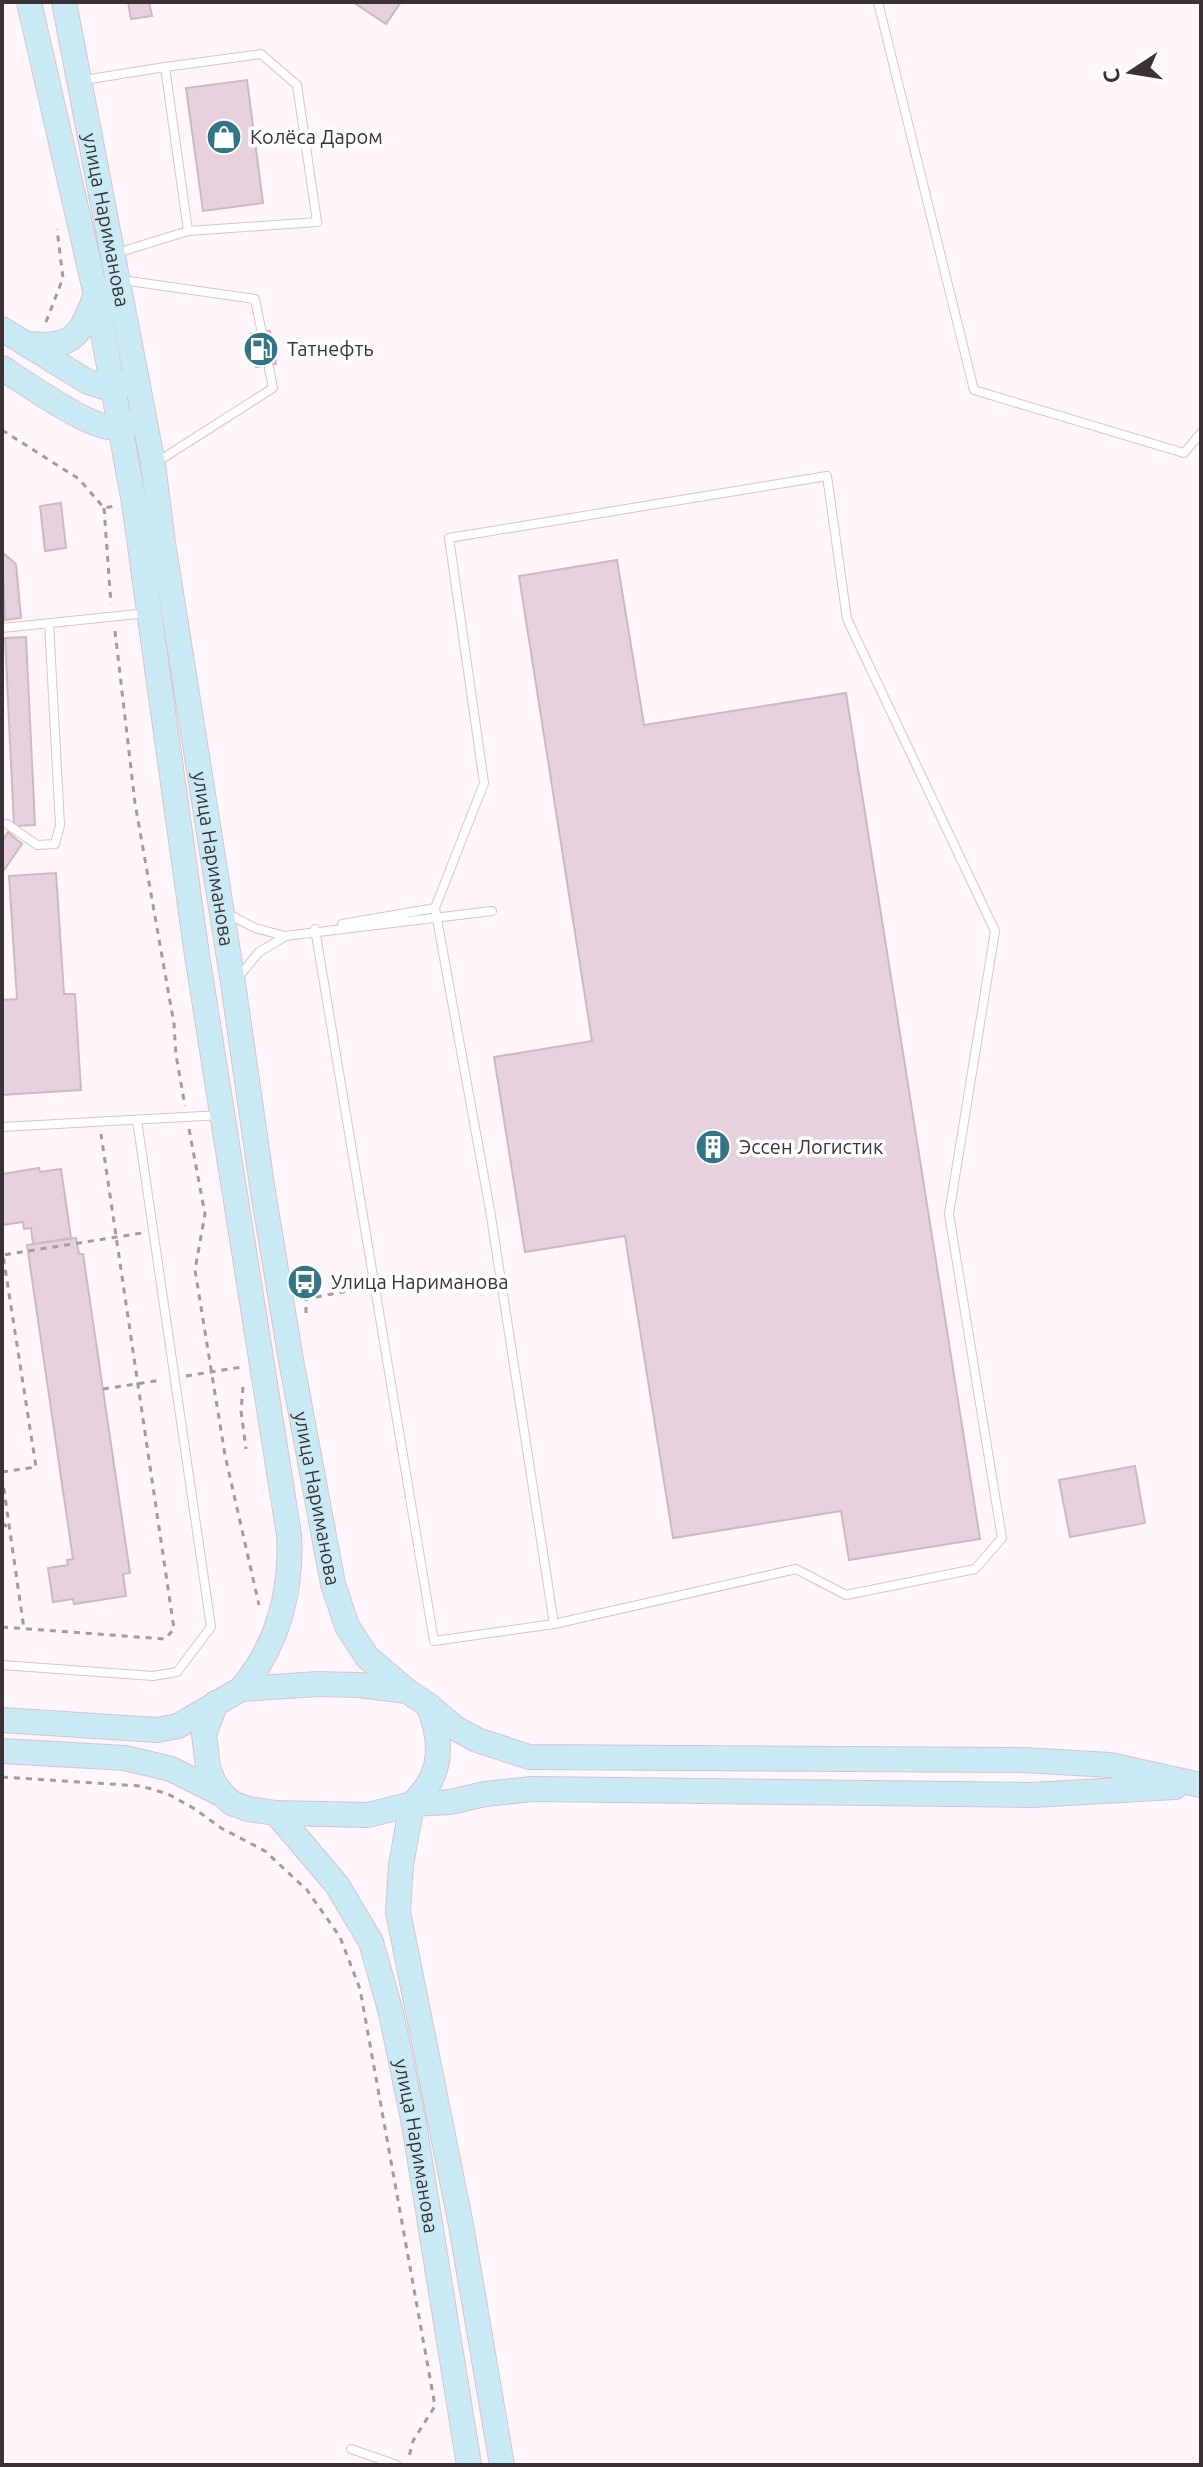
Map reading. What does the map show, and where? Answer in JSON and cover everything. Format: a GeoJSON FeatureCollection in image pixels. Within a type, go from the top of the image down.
{"type":"FeatureCollection","features":[{"type":"Feature","properties":{"kind":"main road","name":"улица Нариманова"},"geometry":{"type":"LineString","coordinates":[[29,2],[96,295],[134,503],[222,1115],[289,1535],[291,1562],[279,1623],[257,1669],[241,1689]]}},
{"type":"Feature","properties":{"kind":"main road","name":"улица Нариманова"},"geometry":{"type":"LineString","coordinates":[[64,2],[153,464],[291,1360],[333,1584],[347,1626],[367,1657],[455,1728],[477,1740],[529,1757],[1024,1760],[1110,1765],[1201,1785]]}},
{"type":"Feature","properties":{"kind":"main road"},"geometry":{"type":"LineString","coordinates":[[37,44],[47,54],[58,57],[66,49],[70,38]]}},
{"type":"Feature","properties":{"kind":"main road"},"geometry":{"type":"LineString","coordinates":[[2,329],[34,337],[50,346],[68,341],[84,325],[96,295]]}},
{"type":"Feature","properties":{"kind":"main road"},"geometry":{"type":"LineString","coordinates":[[34,337],[88,382],[104,387],[137,381]]}},
{"type":"Feature","properties":{"kind":"main road"},"geometry":{"type":"LineString","coordinates":[[2,368],[95,424],[109,427],[145,421]]}},
{"type":"Feature","properties":{"kind":"main road"},"geometry":{"type":"LineString","coordinates":[[2,1720],[157,1730],[178,1726],[241,1689],[359,1685],[418,1698],[439,1738],[439,1755],[430,1782],[412,1804]]}},
{"type":"Feature","properties":{"kind":"main road"},"geometry":{"type":"LineString","coordinates":[[216,1703],[204,1734],[204,1749],[214,1783],[232,1803],[276,1813],[368,1815],[412,1804],[450,1802],[485,1794],[532,1789],[1032,1795],[1201,1785]]}},
{"type":"Feature","properties":{"kind":"main road"},"geometry":{"type":"LineString","coordinates":[[2,1751],[125,1758],[171,1769],[223,1795]]}},
{"type":"Feature","properties":{"kind":"main road","name":"улица Нариманова"},"geometry":{"type":"LineString","coordinates":[[412,1804],[401,1865],[398,1912],[461,2225],[502,2465]]}},
{"type":"Feature","properties":{"kind":"main road","name":"улица Нариманова"},"geometry":{"type":"LineString","coordinates":[[276,1813],[337,1885],[371,1942],[391,2013],[414,2124],[469,2465]]}},
{"type":"Feature","properties":{"kind":"lane"},"geometry":{"type":"LineString","coordinates":[[878,2],[974,390],[1184,453],[1201,433]]}},
{"type":"Feature","properties":{"kind":"lane"},"geometry":{"type":"LineString","coordinates":[[77,81],[261,54],[297,85],[317,222],[188,231],[112,254]]}},
{"type":"Feature","properties":{"kind":"lane"},"geometry":{"type":"LineString","coordinates":[[165,67],[188,231]]}},
{"type":"Feature","properties":{"kind":"lane"},"geometry":{"type":"LineString","coordinates":[[117,279],[255,299],[273,388],[153,464]]}},
{"type":"Feature","properties":{"kind":"lane"},"geometry":{"type":"LineString","coordinates":[[315,929],[434,1641],[554,1624],[796,1569],[846,1595],[975,1569],[1002,1538],[949,1214],[995,931],[847,619],[827,476],[449,538],[484,783],[435,908],[490,1210],[554,1624]]}},
{"type":"Feature","properties":{"kind":"lane"},"geometry":{"type":"LineString","coordinates":[[2,628],[148,613]]}},
{"type":"Feature","properties":{"kind":"lane"},"geometry":{"type":"LineString","coordinates":[[7,824],[37,845],[55,844],[60,825],[49,623]]}},
{"type":"Feature","properties":{"kind":"lane"},"geometry":{"type":"LineString","coordinates":[[233,983],[259,952],[285,936],[435,908]]}},
{"type":"Feature","properties":{"kind":"lane"},"geometry":{"type":"LineString","coordinates":[[220,910],[255,928],[285,936],[492,911]]}},
{"type":"Feature","properties":{"kind":"lane"},"geometry":{"type":"LineString","coordinates":[[2,1127],[222,1115]]}},
{"type":"Feature","properties":{"kind":"lane"},"geometry":{"type":"LineString","coordinates":[[2,1665],[153,1676],[177,1672],[211,1627],[137,1120]]}},
{"type":"Feature","properties":{"kind":"lane"},"geometry":{"type":"LineString","coordinates":[[351,2449],[397,2465]]}},
{"type":"Feature","properties":{"kind":"path"},"geometry":{"type":"LineString","coordinates":[[34,337],[63,278],[56,215]]}},
{"type":"Feature","properties":{"kind":"path"},"geometry":{"type":"LineString","coordinates":[[2,430],[79,479],[104,508],[112,616],[135,803],[205,1214],[195,1270],[225,1455],[262,1616]]}},
{"type":"Feature","properties":{"kind":"path"},"geometry":{"type":"LineString","coordinates":[[104,508],[121,504]]}},
{"type":"Feature","properties":{"kind":"path"},"geometry":{"type":"LineString","coordinates":[[2,1627],[165,1639],[174,1629],[99,1122]]}},
{"type":"Feature","properties":{"kind":"path"},"geometry":{"type":"LineString","coordinates":[[3,1255],[153,1232]]}},
{"type":"Feature","properties":{"kind":"path"},"geometry":{"type":"LineString","coordinates":[[2,1245],[36,1467],[2,1474],[24,1629]]}},
{"type":"Feature","properties":{"kind":"path"},"geometry":{"type":"LineString","coordinates":[[306,1314],[306,1299],[372,1286]]}},
{"type":"Feature","properties":{"kind":"path"},"geometry":{"type":"LineString","coordinates":[[243,1382],[241,1411],[246,1449]]}},
{"type":"Feature","properties":{"kind":"path"},"geometry":{"type":"LineString","coordinates":[[2,1523],[10,1529]]}},
{"type":"Feature","properties":{"kind":"path"},"geometry":{"type":"LineString","coordinates":[[2,1777],[141,1786],[168,1794],[221,1828],[265,1851],[307,1890],[340,1937],[360,1989],[435,2406],[413,2441],[408,2465]]}},
{"type":"Feature","properties":{"kind":"building"},"geometry":{"type":"Polygon","coordinates":[[[128,2],[149,2],[152,16],[131,19],[128,2]]]}},
{"type":"Feature","properties":{"kind":"building"},"geometry":{"type":"Polygon","coordinates":[[[353,2],[401,2],[386,24],[353,2]]]}},
{"type":"Feature","properties":{"kind":"building"},"geometry":{"type":"Polygon","coordinates":[[[247,80],[263,203],[203,211],[186,88],[247,80]]]}},
{"type":"Feature","properties":{"kind":"building"},"geometry":{"type":"Polygon","coordinates":[[[270,331],[276,364],[256,367],[251,334],[270,331]]]}},
{"type":"Feature","properties":{"kind":"building"},"geometry":{"type":"Polygon","coordinates":[[[61,503],[66,548],[45,551],[40,506],[61,503]]]}},
{"type":"Feature","properties":{"kind":"building"},"geometry":{"type":"Polygon","coordinates":[[[2,552],[16,564],[21,618],[5,620],[2,552]]]}},
{"type":"Feature","properties":{"kind":"building","name":"Эссен Логистик"},"geometry":{"type":"Polygon","coordinates":[[[617,560],[644,725],[846,693],[980,1539],[849,1560],[841,1511],[673,1538],[625,1236],[525,1252],[494,1057],[592,1041],[519,576],[617,560]]]}},
{"type":"Feature","properties":{"kind":"building"},"geometry":{"type":"Polygon","coordinates":[[[26,637],[35,825],[14,826],[5,638],[26,637]]]}},
{"type":"Feature","properties":{"kind":"building"},"geometry":{"type":"Polygon","coordinates":[[[8,832],[22,844],[2,873],[2,841],[8,832]]]}},
{"type":"Feature","properties":{"kind":"building"},"geometry":{"type":"Polygon","coordinates":[[[56,873],[64,994],[75,994],[81,1090],[2,1095],[2,1000],[17,999],[9,876],[56,873]]]}},
{"type":"Feature","properties":{"kind":"building"},"geometry":{"type":"Polygon","coordinates":[[[39,1168],[40,1172],[61,1169],[71,1238],[33,1244],[31,1228],[24,1229],[23,1222],[2,1225],[2,1174],[39,1168]]]}},
{"type":"Feature","properties":{"kind":"building"},"geometry":{"type":"Polygon","coordinates":[[[76,1238],[79,1254],[83,1254],[130,1573],[123,1574],[126,1596],[74,1604],[73,1599],[53,1602],[48,1568],[68,1565],[67,1560],[73,1559],[27,1245],[76,1238]]]}},
{"type":"Feature","properties":{"kind":"building"},"geometry":{"type":"Polygon","coordinates":[[[1135,1466],[1145,1523],[1070,1537],[1059,1480],[1135,1466]]]}},
{"type":"Feature","properties":{"kind":"place","name":"Колёса Даром"},"geometry":{"type":"Point","coordinates":[224,137]}},
{"type":"Feature","properties":{"kind":"place","name":"Татнефть"},"geometry":{"type":"Point","coordinates":[261,349]}},
{"type":"Feature","properties":{"kind":"place","name":"Эссен Логистик"},"geometry":{"type":"Point","coordinates":[713,1147]}},
{"type":"Feature","properties":{"kind":"place","name":"Улица Нариманова"},"geometry":{"type":"Point","coordinates":[305,1282]}}]}
